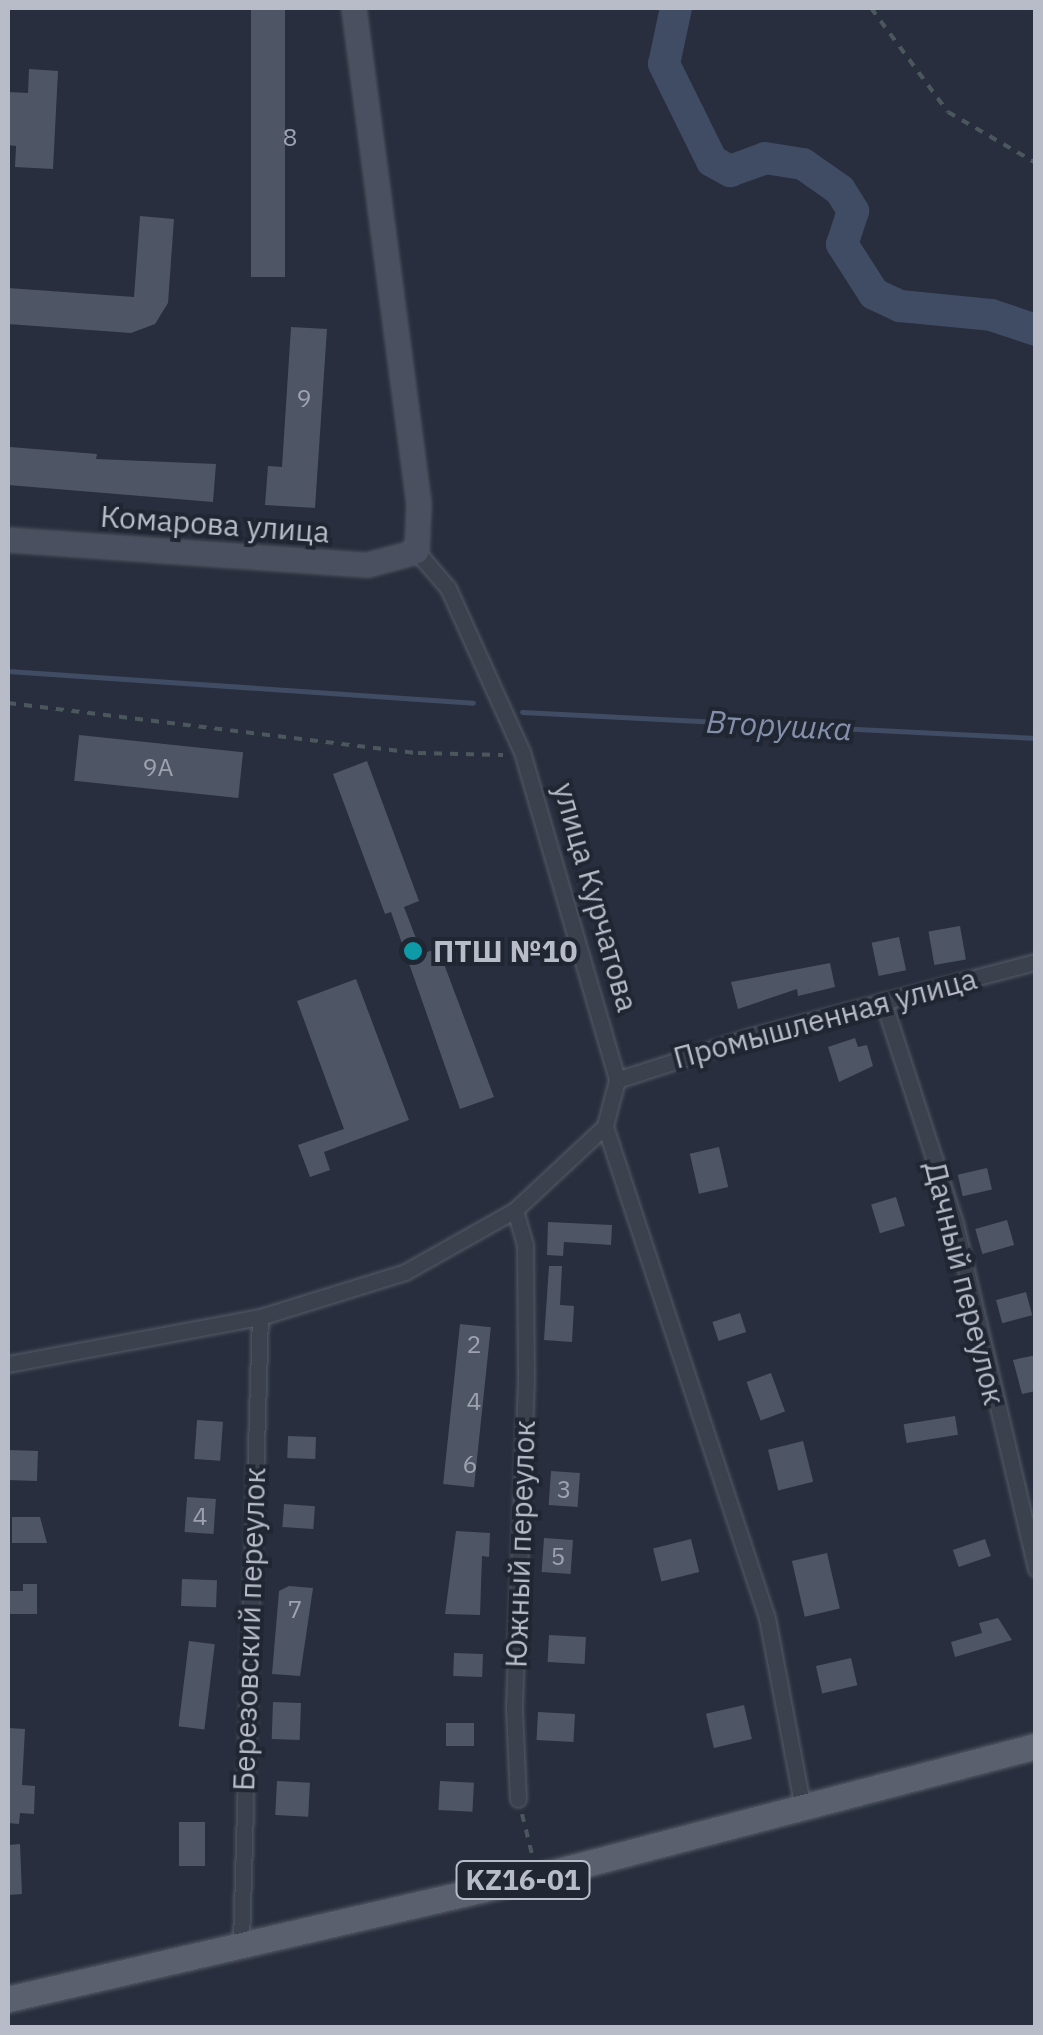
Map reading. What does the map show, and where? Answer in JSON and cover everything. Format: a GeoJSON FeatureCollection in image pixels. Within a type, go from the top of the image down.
{"type":"FeatureCollection","features":[{"type":"Feature","properties":{"kind":"main road","name":"KZ16-01"},"geometry":{"type":"LineString","coordinates":[[8,1999],[241,1941],[536,1877],[802,1804],[1036,1746]]}},
{"type":"Feature","properties":{"kind":"street"},"geometry":{"type":"LineString","coordinates":[[354,8],[419,504],[418,552]]}},
{"type":"Feature","properties":{"kind":"street","name":"Комарова улица"},"geometry":{"type":"LineString","coordinates":[[8,540],[368,565],[418,552]]}},
{"type":"Feature","properties":{"kind":"street","name":"улица Курчатова"},"geometry":{"type":"LineString","coordinates":[[418,552],[448,588],[522,752],[618,1080]]}},
{"type":"Feature","properties":{"kind":"street","name":"Промышленная улица"},"geometry":{"type":"LineString","coordinates":[[618,1080],[636,1070],[1035,962]]}},
{"type":"Feature","properties":{"kind":"street","name":"Дачный переулок"},"geometry":{"type":"LineString","coordinates":[[884,1001],[955,1224],[1036,1569]]}},
{"type":"Feature","properties":{"kind":"street"},"geometry":{"type":"LineString","coordinates":[[8,1364],[260,1317],[404,1272],[515,1210],[605,1126],[618,1080]]}},
{"type":"Feature","properties":{"kind":"street"},"geometry":{"type":"LineString","coordinates":[[605,1126],[767,1618],[802,1804]]}},
{"type":"Feature","properties":{"kind":"street","name":"Южный переулок"},"geometry":{"type":"LineString","coordinates":[[515,1210],[525,1244],[526,1379],[514,1708],[518,1799]]}},
{"type":"Feature","properties":{"kind":"street","name":"Березовский переулок"},"geometry":{"type":"LineString","coordinates":[[241,1941],[260,1317]]}},
{"type":"Feature","properties":{"kind":"path"},"geometry":{"type":"LineString","coordinates":[[871,8],[948,112],[1036,163]]}},
{"type":"Feature","properties":{"kind":"path"},"geometry":{"type":"LineString","coordinates":[[8,704],[418,753],[490,757],[522,752]]}},
{"type":"Feature","properties":{"kind":"path"},"geometry":{"type":"LineString","coordinates":[[518,1799],[536,1877]]}},
{"type":"Feature","properties":{"kind":"building"},"geometry":{"type":"Polygon","coordinates":[[[251,8],[285,8],[285,277],[251,277],[251,8]]]}},
{"type":"Feature","properties":{"kind":"building"},"geometry":{"type":"Polygon","coordinates":[[[29,69],[58,71],[53,169],[15,167],[16,146],[8,145],[8,92],[28,93],[29,69]]]}},
{"type":"Feature","properties":{"kind":"building"},"geometry":{"type":"Polygon","coordinates":[[[140,216],[174,219],[168,303],[155,324],[131,333],[8,324],[8,288],[134,297],[140,216]]]}},
{"type":"Feature","properties":{"kind":"building"},"geometry":{"type":"Polygon","coordinates":[[[291,327],[327,329],[315,508],[265,505],[268,466],[282,467],[291,327]]]}},
{"type":"Feature","properties":{"kind":"building"},"geometry":{"type":"Polygon","coordinates":[[[10,447],[97,454],[96,459],[216,464],[213,502],[8,485],[10,447]]]}},
{"type":"Feature","properties":{"kind":"building"},"geometry":{"type":"Polygon","coordinates":[[[79,735],[243,752],[238,798],[74,781],[79,735]]]}},
{"type":"Feature","properties":{"kind":"building"},"geometry":{"type":"Polygon","coordinates":[[[367,761],[419,901],[404,907],[422,954],[438,948],[494,1097],[460,1109],[391,912],[385,914],[333,774],[367,761]]]}},
{"type":"Feature","properties":{"kind":"building"},"geometry":{"type":"Polygon","coordinates":[[[960,926],[966,959],[934,965],[928,932],[960,926]]]}},
{"type":"Feature","properties":{"kind":"building"},"geometry":{"type":"Polygon","coordinates":[[[899,937],[906,970],[879,976],[872,943],[899,937]]]}},
{"type":"Feature","properties":{"kind":"building"},"geometry":{"type":"Polygon","coordinates":[[[830,963],[835,987],[798,996],[797,989],[738,1009],[731,982],[830,963]]]}},
{"type":"Feature","properties":{"kind":"building"},"geometry":{"type":"Polygon","coordinates":[[[356,979],[409,1120],[324,1152],[330,1170],[310,1177],[298,1145],[344,1129],[297,1001],[356,979]]]}},
{"type":"Feature","properties":{"kind":"building"},"geometry":{"type":"Polygon","coordinates":[[[855,1038],[858,1047],[867,1045],[873,1066],[839,1082],[828,1047],[855,1038]]]}},
{"type":"Feature","properties":{"kind":"building"},"geometry":{"type":"Polygon","coordinates":[[[719,1147],[728,1187],[699,1194],[690,1154],[719,1147]]]}},
{"type":"Feature","properties":{"kind":"building"},"geometry":{"type":"Polygon","coordinates":[[[987,1168],[992,1189],[963,1196],[958,1175],[987,1168]]]}},
{"type":"Feature","properties":{"kind":"building"},"geometry":{"type":"Polygon","coordinates":[[[896,1197],[905,1226],[880,1233],[871,1205],[896,1197]]]}},
{"type":"Feature","properties":{"kind":"building"},"geometry":{"type":"Polygon","coordinates":[[[1007,1220],[1014,1245],[982,1254],[975,1229],[1007,1220]]]}},
{"type":"Feature","properties":{"kind":"building"},"geometry":{"type":"Polygon","coordinates":[[[548,1222],[612,1225],[611,1245],[564,1242],[563,1256],[547,1255],[548,1222]]]}},
{"type":"Feature","properties":{"kind":"building"},"geometry":{"type":"Polygon","coordinates":[[[549,1266],[562,1266],[560,1305],[574,1306],[572,1342],[544,1340],[549,1266]]]}},
{"type":"Feature","properties":{"kind":"building"},"geometry":{"type":"Polygon","coordinates":[[[1026,1292],[1032,1315],[1002,1323],[996,1300],[1026,1292]]]}},
{"type":"Feature","properties":{"kind":"building"},"geometry":{"type":"Polygon","coordinates":[[[740,1313],[746,1332],[719,1341],[712,1322],[740,1313]]]}},
{"type":"Feature","properties":{"kind":"building"},"geometry":{"type":"Polygon","coordinates":[[[460,1324],[491,1327],[474,1487],[443,1484],[460,1324]]]}},
{"type":"Feature","properties":{"kind":"building"},"geometry":{"type":"Polygon","coordinates":[[[1036,1355],[1036,1391],[1022,1394],[1013,1360],[1036,1355]]]}},
{"type":"Feature","properties":{"kind":"building"},"geometry":{"type":"Polygon","coordinates":[[[771,1373],[785,1412],[761,1420],[747,1382],[771,1373]]]}},
{"type":"Feature","properties":{"kind":"building"},"geometry":{"type":"Polygon","coordinates":[[[955,1416],[958,1435],[907,1443],[904,1424],[955,1416]]]}},
{"type":"Feature","properties":{"kind":"building"},"geometry":{"type":"Polygon","coordinates":[[[197,1420],[223,1422],[220,1461],[194,1459],[197,1420]]]}},
{"type":"Feature","properties":{"kind":"building"},"geometry":{"type":"Polygon","coordinates":[[[288,1436],[316,1437],[315,1459],[287,1458],[288,1436]]]}},
{"type":"Feature","properties":{"kind":"building"},"geometry":{"type":"Polygon","coordinates":[[[803,1441],[813,1482],[778,1490],[768,1450],[803,1441]]]}},
{"type":"Feature","properties":{"kind":"building"},"geometry":{"type":"Polygon","coordinates":[[[8,1450],[38,1451],[37,1481],[8,1480],[8,1450]]]}},
{"type":"Feature","properties":{"kind":"building"},"geometry":{"type":"Polygon","coordinates":[[[551,1471],[580,1473],[578,1507],[549,1505],[551,1471]]]}},
{"type":"Feature","properties":{"kind":"building"},"geometry":{"type":"Polygon","coordinates":[[[187,1497],[216,1499],[213,1534],[185,1532],[187,1497]]]}},
{"type":"Feature","properties":{"kind":"building"},"geometry":{"type":"Polygon","coordinates":[[[284,1504],[315,1506],[313,1529],[282,1527],[284,1504]]]}},
{"type":"Feature","properties":{"kind":"building"},"geometry":{"type":"Polygon","coordinates":[[[12,1517],[40,1517],[47,1543],[12,1543],[12,1517]]]}},
{"type":"Feature","properties":{"kind":"building"},"geometry":{"type":"Polygon","coordinates":[[[456,1531],[490,1533],[489,1557],[482,1556],[480,1615],[445,1614],[456,1531]]]}},
{"type":"Feature","properties":{"kind":"building"},"geometry":{"type":"Polygon","coordinates":[[[544,1538],[573,1540],[571,1574],[542,1572],[544,1538]]]}},
{"type":"Feature","properties":{"kind":"building"},"geometry":{"type":"Polygon","coordinates":[[[691,1539],[699,1572],[661,1581],[653,1548],[691,1539]]]}},
{"type":"Feature","properties":{"kind":"building"},"geometry":{"type":"Polygon","coordinates":[[[985,1539],[991,1556],[959,1567],[953,1550],[985,1539]]]}},
{"type":"Feature","properties":{"kind":"building"},"geometry":{"type":"Polygon","coordinates":[[[827,1553],[840,1609],[805,1617],[792,1561],[827,1553]]]}},
{"type":"Feature","properties":{"kind":"building"},"geometry":{"type":"Polygon","coordinates":[[[182,1579],[217,1580],[216,1607],[181,1606],[182,1579]]]}},
{"type":"Feature","properties":{"kind":"building"},"geometry":{"type":"Polygon","coordinates":[[[23,1584],[37,1584],[37,1614],[8,1614],[8,1591],[23,1591],[23,1584]]]}},
{"type":"Feature","properties":{"kind":"building"},"geometry":{"type":"Polygon","coordinates":[[[289,1586],[313,1588],[300,1676],[272,1674],[279,1591],[289,1586]]]}},
{"type":"Feature","properties":{"kind":"building"},"geometry":{"type":"Polygon","coordinates":[[[998,1618],[1012,1640],[955,1657],[951,1642],[982,1633],[979,1623],[998,1618]]]}},
{"type":"Feature","properties":{"kind":"building"},"geometry":{"type":"Polygon","coordinates":[[[549,1635],[586,1637],[585,1664],[548,1662],[549,1635]]]}},
{"type":"Feature","properties":{"kind":"building"},"geometry":{"type":"Polygon","coordinates":[[[189,1641],[215,1644],[204,1730],[179,1726],[189,1641]]]}},
{"type":"Feature","properties":{"kind":"building"},"geometry":{"type":"Polygon","coordinates":[[[454,1653],[483,1654],[482,1677],[453,1676],[454,1653]]]}},
{"type":"Feature","properties":{"kind":"building"},"geometry":{"type":"Polygon","coordinates":[[[851,1658],[857,1685],[822,1693],[816,1666],[851,1658]]]}},
{"type":"Feature","properties":{"kind":"building"},"geometry":{"type":"Polygon","coordinates":[[[273,1702],[301,1703],[300,1740],[272,1739],[273,1702]]]}},
{"type":"Feature","properties":{"kind":"building"},"geometry":{"type":"Polygon","coordinates":[[[744,1705],[752,1739],[714,1748],[706,1714],[744,1705]]]}},
{"type":"Feature","properties":{"kind":"building"},"geometry":{"type":"Polygon","coordinates":[[[538,1712],[575,1714],[573,1742],[537,1740],[538,1712]]]}},
{"type":"Feature","properties":{"kind":"building"},"geometry":{"type":"Polygon","coordinates":[[[446,1723],[474,1723],[474,1746],[446,1746],[446,1723]]]}},
{"type":"Feature","properties":{"kind":"building"},"geometry":{"type":"Polygon","coordinates":[[[8,1728],[25,1729],[22,1785],[35,1786],[34,1814],[20,1813],[19,1824],[8,1823],[8,1728]]]}},
{"type":"Feature","properties":{"kind":"building"},"geometry":{"type":"Polygon","coordinates":[[[277,1781],[310,1783],[308,1817],[275,1815],[277,1781]]]}},
{"type":"Feature","properties":{"kind":"building"},"geometry":{"type":"Polygon","coordinates":[[[440,1781],[474,1783],[472,1812],[438,1810],[440,1781]]]}},
{"type":"Feature","properties":{"kind":"building"},"geometry":{"type":"Polygon","coordinates":[[[179,1822],[205,1822],[205,1866],[179,1866],[179,1822]]]}},
{"type":"Feature","properties":{"kind":"building"},"geometry":{"type":"Polygon","coordinates":[[[20,1844],[22,1894],[8,1895],[8,1845],[20,1844]]]}},
{"type":"Feature","properties":{"kind":"waterway","name":"Вторушка"},"geometry":{"type":"LineString","coordinates":[[676,8],[664,64],[712,161],[730,171],[765,158],[803,164],[840,190],[853,211],[842,244],[874,294],[900,306],[991,315],[1036,330]]}},
{"type":"Feature","properties":{"kind":"waterway","name":"Вторушка"},"geometry":{"type":"LineString","coordinates":[[8,671],[473,703]]}},
{"type":"Feature","properties":{"kind":"waterway","name":"Вторушка"},"geometry":{"type":"LineString","coordinates":[[522,712],[1036,738]]}},
{"type":"Feature","properties":{"kind":"place","name":"ПТШ №10"},"geometry":{"type":"Point","coordinates":[413,951]}}]}
